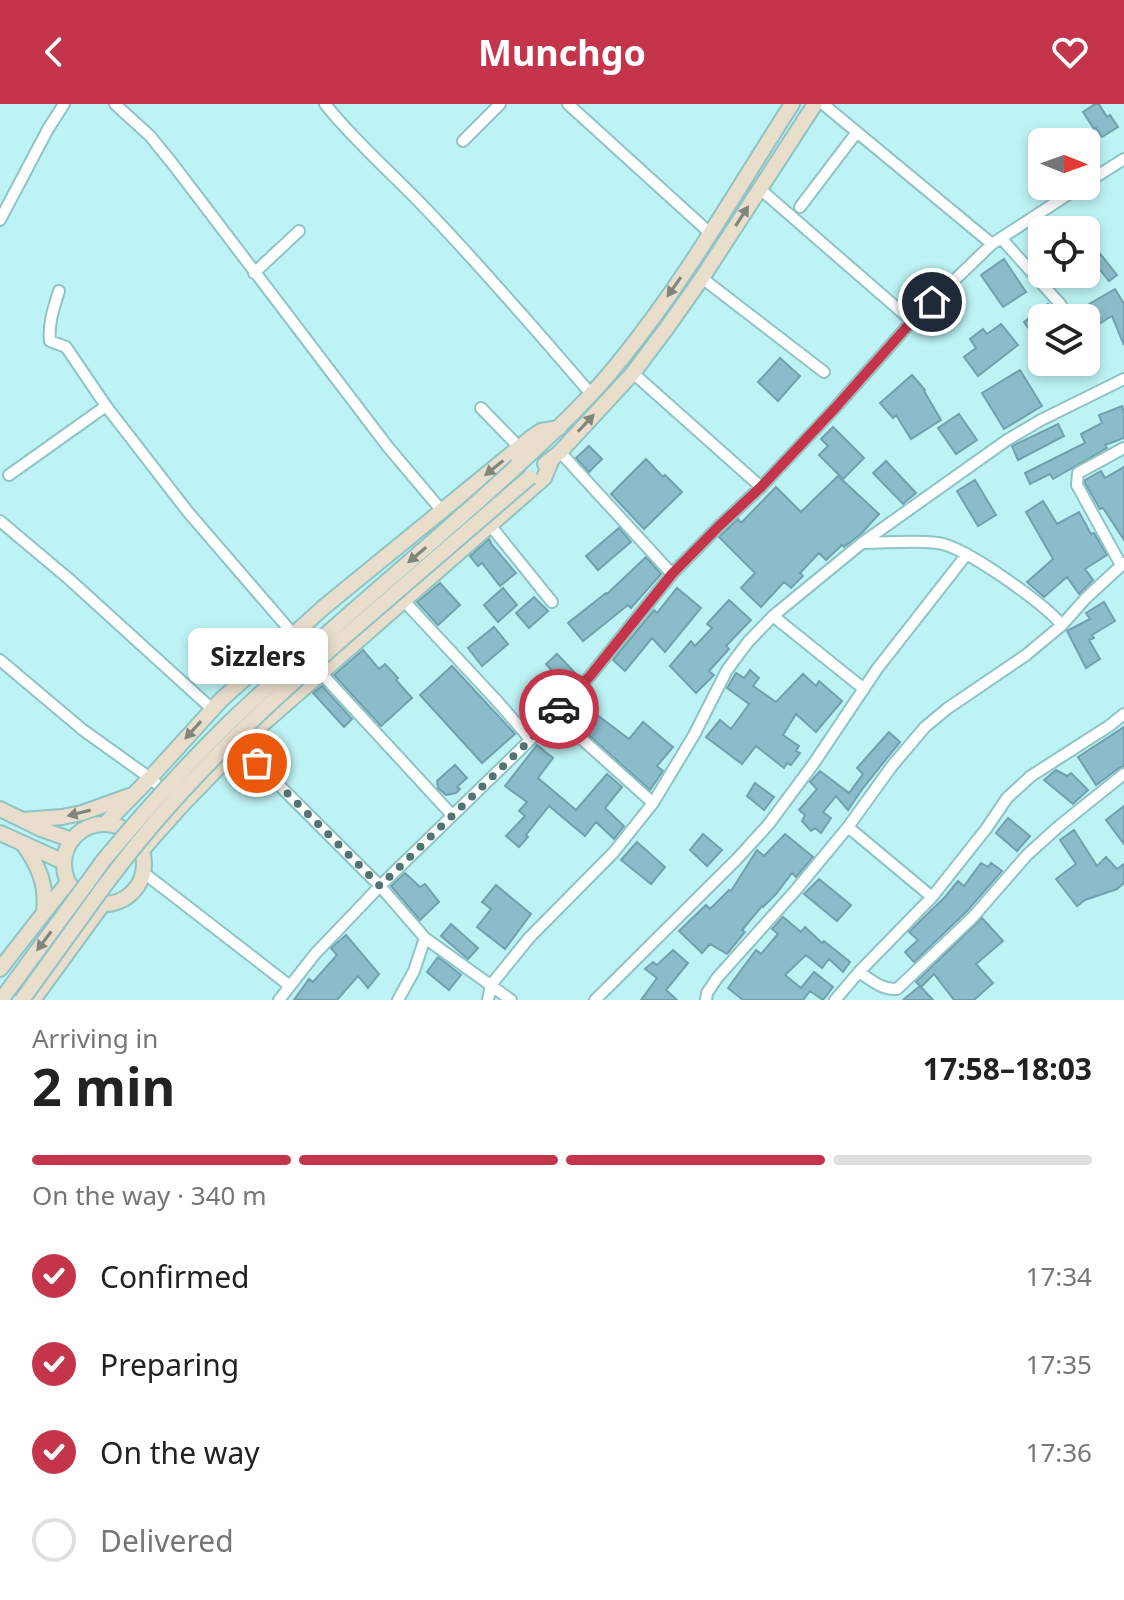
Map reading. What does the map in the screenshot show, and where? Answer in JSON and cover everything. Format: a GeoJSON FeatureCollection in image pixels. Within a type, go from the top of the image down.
{"type":"FeatureCollection","features":[{"type":"Feature","properties":{"kind":"main road"},"geometry":{"type":"LineString","coordinates":[[33,999],[125,858],[176,798],[313,665],[556,455],[633,373],[702,278],[815,104]]}},
{"type":"Feature","properties":{"kind":"main road"},"geometry":{"type":"LineString","coordinates":[[1,1000],[103,861],[159,794],[305,652],[455,524],[559,428],[622,359],[711,234],[789,105]]}},
{"type":"Feature","properties":{"kind":"main road"},"geometry":{"type":"LineString","coordinates":[[106,823],[212,709],[324,607],[519,447],[541,431],[559,428]]}},
{"type":"Feature","properties":{"kind":"main road"},"geometry":{"type":"LineString","coordinates":[[142,850],[240,746],[544,478],[556,455]]}},
{"type":"Feature","properties":{"kind":"main road"},"geometry":{"type":"LineString","coordinates":[[23,820],[82,813],[133,795]]}},
{"type":"Feature","properties":{"kind":"main road"},"geometry":{"type":"LineString","coordinates":[[0,809],[72,840]]}},
{"type":"Feature","properties":{"kind":"main road"},"geometry":{"type":"LineString","coordinates":[[106,823],[128,831],[139,842],[145,865],[137,888],[118,902],[103,904],[81,897],[68,882],[64,862],[65,854],[77,834],[90,825],[106,823]]}},
{"type":"Feature","properties":{"kind":"main road"},"geometry":{"type":"LineString","coordinates":[[0,833],[64,862]]}},
{"type":"Feature","properties":{"kind":"main road"},"geometry":{"type":"LineString","coordinates":[[29,846],[43,881],[44,912]]}},
{"type":"Feature","properties":{"kind":"main road"},"geometry":{"type":"LineString","coordinates":[[0,969],[68,882]]}},
{"type":"Feature","properties":{"kind":"main road"},"geometry":{"type":"LineString","coordinates":[[33,999],[103,904]]}},
{"type":"Feature","properties":{"kind":"street"},"geometry":{"type":"LineString","coordinates":[[0,220],[64,104]]}},
{"type":"Feature","properties":{"kind":"street"},"geometry":{"type":"LineString","coordinates":[[115,104],[157,145],[388,447],[442,511]]}},
{"type":"Feature","properties":{"kind":"street"},"geometry":{"type":"LineString","coordinates":[[325,104],[484,270],[591,394]]}},
{"type":"Feature","properties":{"kind":"street"},"geometry":{"type":"LineString","coordinates":[[463,141],[500,104]]}},
{"type":"Feature","properties":{"kind":"street"},"geometry":{"type":"LineString","coordinates":[[568,104],[711,234]]}},
{"type":"Feature","properties":{"kind":"street"},"geometry":{"type":"LineString","coordinates":[[823,104],[997,241],[1060,304]]}},
{"type":"Feature","properties":{"kind":"street"},"geometry":{"type":"LineString","coordinates":[[800,207],[857,132]]}},
{"type":"Feature","properties":{"kind":"street"},"geometry":{"type":"LineString","coordinates":[[1100,174],[1124,159]]}},
{"type":"Feature","properties":{"kind":"street"},"geometry":{"type":"LineString","coordinates":[[760,189],[912,321]]}},
{"type":"Feature","properties":{"kind":"street"},"geometry":{"type":"LineString","coordinates":[[279,1000],[315,954],[380,886],[590,676],[672,574],[761,487],[912,321],[997,241],[1060,200]]}},
{"type":"Feature","properties":{"kind":"street"},"geometry":{"type":"LineString","coordinates":[[254,273],[299,231]]}},
{"type":"Feature","properties":{"kind":"street"},"geometry":{"type":"LineString","coordinates":[[702,278],[824,372]]}},
{"type":"Feature","properties":{"kind":"street"},"geometry":{"type":"LineString","coordinates":[[59,291],[52,314],[50,341],[66,347],[106,406],[188,512],[294,635]]}},
{"type":"Feature","properties":{"kind":"street"},"geometry":{"type":"LineString","coordinates":[[633,373],[761,487]]}},
{"type":"Feature","properties":{"kind":"street"},"geometry":{"type":"LineString","coordinates":[[488,1000],[491,985],[529,938],[614,852],[653,803],[694,735],[727,670],[773,616],[862,543],[1007,440],[1124,379]]}},
{"type":"Feature","properties":{"kind":"street"},"geometry":{"type":"LineString","coordinates":[[9,475],[106,406]]}},
{"type":"Feature","properties":{"kind":"street"},"geometry":{"type":"LineString","coordinates":[[481,408],[519,447]]}},
{"type":"Feature","properties":{"kind":"street"},"geometry":{"type":"LineString","coordinates":[[706,1000],[717,978],[795,891],[925,727],[1026,655],[1062,625],[1122,564],[1077,485],[1077,478],[1078,473],[1124,448]]}},
{"type":"Feature","properties":{"kind":"street"},"geometry":{"type":"LineString","coordinates":[[556,455],[672,574]]}},
{"type":"Feature","properties":{"kind":"street"},"geometry":{"type":"LineString","coordinates":[[0,521],[212,709]]}},
{"type":"Feature","properties":{"kind":"street"},"geometry":{"type":"LineString","coordinates":[[490,525],[552,602]]}},
{"type":"Feature","properties":{"kind":"street"},"geometry":{"type":"LineString","coordinates":[[862,543],[936,543],[949,546],[967,554],[1041,605],[1062,625]]}},
{"type":"Feature","properties":{"kind":"street"},"geometry":{"type":"LineString","coordinates":[[595,1000],[768,825],[877,669],[967,554]]}},
{"type":"Feature","properties":{"kind":"street"},"geometry":{"type":"LineString","coordinates":[[404,601],[530,739]]}},
{"type":"Feature","properties":{"kind":"street"},"geometry":{"type":"LineString","coordinates":[[773,616],[864,689]]}},
{"type":"Feature","properties":{"kind":"street"},"geometry":{"type":"LineString","coordinates":[[0,660],[181,806]]}},
{"type":"Feature","properties":{"kind":"street"},"geometry":{"type":"LineString","coordinates":[[321,673],[452,815]]}},
{"type":"Feature","properties":{"kind":"street"},"geometry":{"type":"LineString","coordinates":[[554,714],[653,803]]}},
{"type":"Feature","properties":{"kind":"street"},"geometry":{"type":"LineString","coordinates":[[835,1000],[932,897],[1007,798],[1031,776],[1124,714]]}},
{"type":"Feature","properties":{"kind":"street"},"geometry":{"type":"LineString","coordinates":[[240,746],[380,886],[425,938],[511,1000]]}},
{"type":"Feature","properties":{"kind":"street"},"geometry":{"type":"LineString","coordinates":[[859,972],[888,989],[897,989],[973,917],[1027,855],[1058,827],[1123,779]]}},
{"type":"Feature","properties":{"kind":"street"},"geometry":{"type":"LineString","coordinates":[[848,827],[932,897]]}},
{"type":"Feature","properties":{"kind":"street"},"geometry":{"type":"LineString","coordinates":[[144,873],[290,986]]}},
{"type":"Feature","properties":{"kind":"street"},"geometry":{"type":"LineString","coordinates":[[398,1000],[414,971],[425,938]]}},
{"type":"Feature","properties":{"kind":"building"},"geometry":{"type":"Polygon","coordinates":[[[1099,104],[1118,127],[1102,137],[1100,128],[1093,128],[1083,112],[1099,104]]]}},
{"type":"Feature","properties":{"kind":"building"},"geometry":{"type":"Polygon","coordinates":[[[1100,254],[1117,275],[1109,281],[1100,270],[1100,254]]]}},
{"type":"Feature","properties":{"kind":"building"},"geometry":{"type":"Polygon","coordinates":[[[1004,259],[1026,292],[1003,307],[981,275],[1004,259]]]}},
{"type":"Feature","properties":{"kind":"building"},"geometry":{"type":"Polygon","coordinates":[[[1115,289],[1124,304],[1124,345],[1112,316],[1100,323],[1100,304],[1089,304],[1115,289]]]}},
{"type":"Feature","properties":{"kind":"building"},"geometry":{"type":"Polygon","coordinates":[[[1001,324],[1018,345],[978,376],[964,357],[976,348],[970,339],[983,329],[987,334],[1001,324]]]}},
{"type":"Feature","properties":{"kind":"building"},"geometry":{"type":"Polygon","coordinates":[[[780,358],[800,376],[778,401],[758,382],[780,358]]]}},
{"type":"Feature","properties":{"kind":"building"},"geometry":{"type":"Polygon","coordinates":[[[1020,370],[1042,406],[1004,429],[982,393],[1020,370]]]}},
{"type":"Feature","properties":{"kind":"building"},"geometry":{"type":"Polygon","coordinates":[[[912,375],[925,390],[941,420],[911,439],[896,415],[893,418],[880,403],[912,375]]]}},
{"type":"Feature","properties":{"kind":"building"},"geometry":{"type":"Polygon","coordinates":[[[1122,406],[1124,438],[1105,445],[1107,448],[1053,479],[1050,474],[1030,484],[1025,473],[1085,443],[1081,434],[1102,423],[1099,415],[1122,406]]]}},
{"type":"Feature","properties":{"kind":"building"},"geometry":{"type":"Polygon","coordinates":[[[959,414],[977,440],[956,454],[938,428],[959,414]]]}},
{"type":"Feature","properties":{"kind":"building"},"geometry":{"type":"Polygon","coordinates":[[[1058,424],[1064,436],[1018,460],[1012,446],[1058,424]]]}},
{"type":"Feature","properties":{"kind":"building"},"geometry":{"type":"Polygon","coordinates":[[[833,427],[864,458],[843,479],[819,455],[828,446],[821,439],[833,427]]]}},
{"type":"Feature","properties":{"kind":"building"},"geometry":{"type":"Polygon","coordinates":[[[589,446],[602,459],[589,472],[576,458],[589,446]]]}},
{"type":"Feature","properties":{"kind":"building"},"geometry":{"type":"Polygon","coordinates":[[[646,459],[682,492],[644,529],[611,494],[646,459]]]}},
{"type":"Feature","properties":{"kind":"building"},"geometry":{"type":"Polygon","coordinates":[[[886,461],[916,493],[903,504],[873,473],[886,461]]]}},
{"type":"Feature","properties":{"kind":"building"},"geometry":{"type":"Polygon","coordinates":[[[1124,467],[1124,540],[1103,508],[1100,509],[1085,480],[1101,471],[1105,478],[1124,467]]]}},
{"type":"Feature","properties":{"kind":"building"},"geometry":{"type":"Polygon","coordinates":[[[838,476],[879,514],[861,534],[844,547],[842,545],[826,560],[819,553],[791,588],[784,582],[761,607],[741,588],[755,573],[719,537],[738,519],[741,523],[776,487],[801,512],[838,476]]]}},
{"type":"Feature","properties":{"kind":"building"},"geometry":{"type":"Polygon","coordinates":[[[975,480],[996,515],[978,526],[957,491],[975,480]]]}},
{"type":"Feature","properties":{"kind":"building"},"geometry":{"type":"Polygon","coordinates":[[[1043,501],[1057,524],[1079,512],[1107,555],[1085,569],[1093,580],[1079,594],[1067,577],[1044,597],[1027,582],[1053,559],[1026,512],[1043,501]]]}},
{"type":"Feature","properties":{"kind":"building"},"geometry":{"type":"Polygon","coordinates":[[[619,528],[631,542],[598,570],[586,556],[619,528]]]}},
{"type":"Feature","properties":{"kind":"building"},"geometry":{"type":"Polygon","coordinates":[[[489,539],[516,573],[500,586],[482,563],[478,566],[470,556],[489,539]]]}},
{"type":"Feature","properties":{"kind":"building"},"geometry":{"type":"Polygon","coordinates":[[[646,557],[661,574],[631,608],[628,605],[583,641],[568,623],[607,594],[646,557]]]}},
{"type":"Feature","properties":{"kind":"building"},"geometry":{"type":"Polygon","coordinates":[[[440,583],[460,605],[438,625],[417,602],[440,583]]]}},
{"type":"Feature","properties":{"kind":"building"},"geometry":{"type":"Polygon","coordinates":[[[503,588],[517,605],[498,622],[484,605],[503,588]]]}},
{"type":"Feature","properties":{"kind":"building"},"geometry":{"type":"Polygon","coordinates":[[[677,588],[701,608],[665,652],[652,638],[625,671],[613,660],[654,610],[657,613],[677,588]]]}},
{"type":"Feature","properties":{"kind":"building"},"geometry":{"type":"Polygon","coordinates":[[[534,597],[548,611],[529,628],[516,613],[534,597]]]}},
{"type":"Feature","properties":{"kind":"building"},"geometry":{"type":"Polygon","coordinates":[[[729,600],[751,620],[726,646],[729,649],[709,671],[714,675],[696,693],[670,666],[691,641],[695,646],[712,628],[707,624],[729,600]]]}},
{"type":"Feature","properties":{"kind":"building"},"geometry":{"type":"Polygon","coordinates":[[[1104,602],[1115,621],[1092,635],[1094,638],[1089,640],[1100,659],[1086,668],[1067,631],[1090,619],[1086,613],[1104,602]]]}},
{"type":"Feature","properties":{"kind":"building"},"geometry":{"type":"Polygon","coordinates":[[[494,627],[508,644],[482,666],[468,648],[494,627]]]}},
{"type":"Feature","properties":{"kind":"building"},"geometry":{"type":"Polygon","coordinates":[[[363,650],[379,669],[385,664],[412,698],[381,726],[334,675],[363,650]]]}},
{"type":"Feature","properties":{"kind":"building"},"geometry":{"type":"Polygon","coordinates":[[[557,654],[578,676],[567,687],[561,681],[555,687],[547,678],[553,672],[546,664],[557,654]]]}},
{"type":"Feature","properties":{"kind":"building"},"geometry":{"type":"Polygon","coordinates":[[[452,666],[515,734],[482,763],[420,695],[452,666]]]}},
{"type":"Feature","properties":{"kind":"building"},"geometry":{"type":"Polygon","coordinates":[[[750,670],[759,678],[753,686],[776,702],[803,674],[816,686],[819,681],[842,701],[816,732],[796,714],[783,735],[799,746],[796,751],[800,753],[791,765],[787,763],[784,768],[756,746],[742,764],[706,737],[720,720],[731,729],[749,704],[727,688],[736,673],[744,678],[750,670]]]}},
{"type":"Feature","properties":{"kind":"building"},"geometry":{"type":"Polygon","coordinates":[[[322,686],[352,719],[344,727],[313,693],[322,686]]]}},
{"type":"Feature","properties":{"kind":"building"},"geometry":{"type":"Polygon","coordinates":[[[592,711],[629,739],[643,722],[673,747],[657,766],[663,771],[650,790],[580,727],[592,711]]]}},
{"type":"Feature","properties":{"kind":"building"},"geometry":{"type":"Polygon","coordinates":[[[1124,727],[1124,766],[1096,785],[1078,757],[1124,727]]]}},
{"type":"Feature","properties":{"kind":"building"},"geometry":{"type":"Polygon","coordinates":[[[889,732],[900,742],[848,810],[836,796],[823,812],[831,818],[821,833],[815,828],[811,831],[802,821],[805,815],[799,810],[817,789],[810,782],[820,771],[849,793],[863,774],[857,768],[889,732]]]}},
{"type":"Feature","properties":{"kind":"building"},"geometry":{"type":"Polygon","coordinates":[[[537,745],[553,758],[538,778],[576,810],[607,774],[622,787],[605,808],[624,826],[614,839],[596,822],[585,836],[549,806],[519,847],[506,836],[525,816],[519,811],[527,802],[505,786],[537,745]]]}},
{"type":"Feature","properties":{"kind":"building"},"geometry":{"type":"Polygon","coordinates":[[[455,765],[467,778],[457,787],[460,789],[456,793],[446,795],[438,788],[437,781],[455,765]]]}},
{"type":"Feature","properties":{"kind":"building"},"geometry":{"type":"Polygon","coordinates":[[[1056,770],[1067,776],[1071,773],[1088,790],[1073,804],[1044,780],[1056,770]]]}},
{"type":"Feature","properties":{"kind":"building"},"geometry":{"type":"Polygon","coordinates":[[[755,783],[774,797],[764,810],[747,796],[755,783]]]}},
{"type":"Feature","properties":{"kind":"building"},"geometry":{"type":"Polygon","coordinates":[[[1124,806],[1124,844],[1106,820],[1124,806]]]}},
{"type":"Feature","properties":{"kind":"building"},"geometry":{"type":"Polygon","coordinates":[[[1008,818],[1030,836],[1017,851],[996,833],[1008,818]]]}},
{"type":"Feature","properties":{"kind":"building"},"geometry":{"type":"Polygon","coordinates":[[[1074,830],[1097,866],[1106,857],[1117,869],[1124,864],[1124,883],[1077,906],[1056,879],[1076,864],[1060,840],[1074,830]]]}},
{"type":"Feature","properties":{"kind":"building"},"geometry":{"type":"Polygon","coordinates":[[[703,834],[722,850],[707,866],[690,850],[703,834]]]}},
{"type":"Feature","properties":{"kind":"building"},"geometry":{"type":"Polygon","coordinates":[[[785,834],[813,857],[796,877],[792,873],[762,906],[727,954],[710,944],[702,953],[679,931],[706,905],[710,909],[731,891],[757,850],[764,856],[785,834]]]}},
{"type":"Feature","properties":{"kind":"building"},"geometry":{"type":"Polygon","coordinates":[[[637,842],[665,867],[651,884],[621,860],[637,842]]]}},
{"type":"Feature","properties":{"kind":"building"},"geometry":{"type":"Polygon","coordinates":[[[981,863],[988,867],[991,863],[1002,871],[967,911],[914,962],[905,952],[918,940],[909,932],[958,881],[964,886],[981,863]]]}},
{"type":"Feature","properties":{"kind":"building"},"geometry":{"type":"Polygon","coordinates":[[[405,873],[420,887],[425,884],[439,902],[420,920],[391,886],[405,873]]]}},
{"type":"Feature","properties":{"kind":"building"},"geometry":{"type":"Polygon","coordinates":[[[819,879],[851,905],[837,921],[804,894],[819,879]]]}},
{"type":"Feature","properties":{"kind":"building"},"geometry":{"type":"Polygon","coordinates":[[[496,885],[531,914],[505,949],[477,927],[491,909],[482,902],[496,885]]]}},
{"type":"Feature","properties":{"kind":"building"},"geometry":{"type":"Polygon","coordinates":[[[783,917],[801,932],[805,927],[850,962],[843,972],[829,959],[822,968],[806,955],[785,975],[801,988],[814,972],[833,987],[823,1000],[810,991],[803,1000],[743,1000],[728,988],[756,950],[761,954],[778,934],[772,929],[783,917]]]}},
{"type":"Feature","properties":{"kind":"building"},"geometry":{"type":"Polygon","coordinates":[[[982,918],[1003,941],[976,964],[993,983],[974,1000],[954,1000],[934,974],[921,987],[933,1000],[903,1000],[920,986],[916,982],[982,918]]]}},
{"type":"Feature","properties":{"kind":"building"},"geometry":{"type":"Polygon","coordinates":[[[451,924],[478,948],[468,959],[441,936],[451,924]]]}},
{"type":"Feature","properties":{"kind":"building"},"geometry":{"type":"Polygon","coordinates":[[[346,935],[379,974],[368,988],[358,976],[337,1000],[294,1000],[309,979],[313,982],[337,955],[331,948],[346,935]]]}},
{"type":"Feature","properties":{"kind":"building"},"geometry":{"type":"Polygon","coordinates":[[[673,950],[688,963],[666,990],[677,1000],[641,1000],[657,978],[645,969],[653,962],[657,965],[673,950]]]}},
{"type":"Feature","properties":{"kind":"building"},"geometry":{"type":"Polygon","coordinates":[[[438,957],[461,975],[449,990],[427,972],[438,957]]]}},
{"type":"Feature","properties":{"kind":"way so far"},"geometry":{"type":"LineString","coordinates":[[257,763],[380,886],[559,709]]}},
{"type":"Feature","properties":{"kind":"place","name":"Sizzlers"},"geometry":{"type":"Point","coordinates":[257,763]}},
{"type":"Feature","properties":{"kind":"route"},"geometry":{"type":"LineString","coordinates":[[559,709],[590,676],[672,574],[761,487],[932,302]]}}]}
